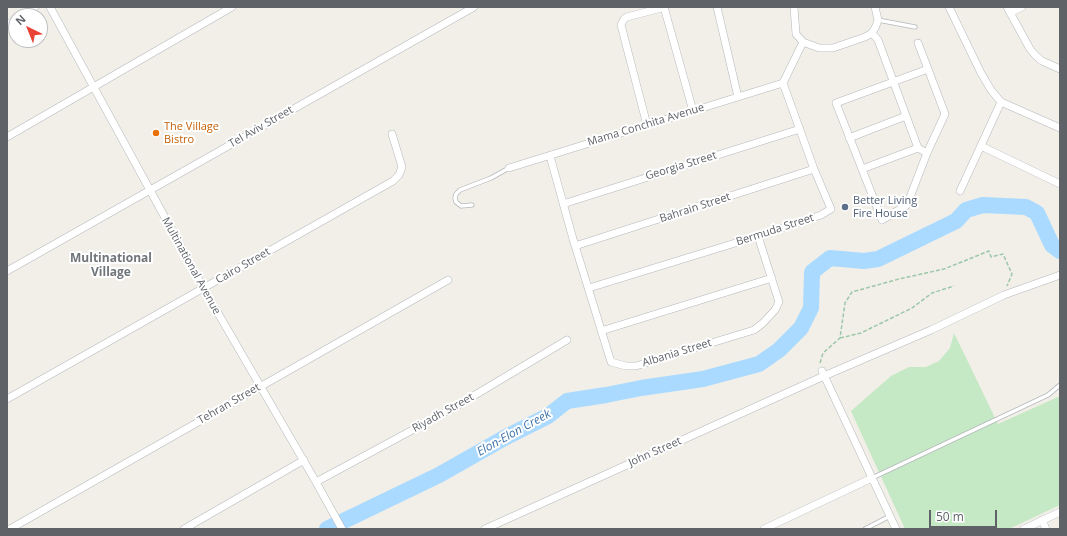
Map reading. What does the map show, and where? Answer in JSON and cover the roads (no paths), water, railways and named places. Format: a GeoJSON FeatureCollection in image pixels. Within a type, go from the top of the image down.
{"type":"FeatureCollection","features":[{"type":"Feature","properties":{"kind":"street","name":"Multinational Avenue"},"geometry":{"type":"LineString","coordinates":[[50,7],[204,289],[304,460],[342,529]]}},
{"type":"Feature","properties":{"kind":"street"},"geometry":{"type":"LineString","coordinates":[[7,137],[232,7]]}},
{"type":"Feature","properties":{"kind":"street","name":"Tel Aviv Street"},"geometry":{"type":"LineString","coordinates":[[7,271],[474,7]]}},
{"type":"Feature","properties":{"kind":"street"},"geometry":{"type":"LineString","coordinates":[[647,125],[621,25],[627,17],[665,7],[693,111]]}},
{"type":"Feature","properties":{"kind":"street"},"geometry":{"type":"LineString","coordinates":[[717,7],[738,97]]}},
{"type":"Feature","properties":{"kind":"street"},"geometry":{"type":"LineString","coordinates":[[794,7],[796,34],[803,42],[819,48],[833,48],[865,37],[872,33],[878,20],[875,7]]}},
{"type":"Feature","properties":{"kind":"street"},"geometry":{"type":"LineString","coordinates":[[949,7],[981,73],[991,90],[1001,102],[1060,128]]}},
{"type":"Feature","properties":{"kind":"street"},"geometry":{"type":"LineString","coordinates":[[1022,7],[1009,10],[1036,56],[1042,61],[1060,69]]}},
{"type":"Feature","properties":{"kind":"street"},"geometry":{"type":"LineString","coordinates":[[872,33],[878,40],[918,148],[927,153]]}},
{"type":"Feature","properties":{"kind":"street"},"geometry":{"type":"LineString","coordinates":[[783,83],[803,42]]}},
{"type":"Feature","properties":{"kind":"street"},"geometry":{"type":"LineString","coordinates":[[918,43],[928,69],[945,114],[927,153],[907,205],[882,220],[836,103],[928,69]]}},
{"type":"Feature","properties":{"kind":"street","name":"Mama Conchita Avenue"},"geometry":{"type":"LineString","coordinates":[[510,168],[783,83]]}},
{"type":"Feature","properties":{"kind":"street","name":"Bermuda Street"},"geometry":{"type":"LineString","coordinates":[[589,288],[758,236],[821,215],[831,208],[814,169],[783,83]]}},
{"type":"Feature","properties":{"kind":"street"},"geometry":{"type":"LineString","coordinates":[[960,191],[1001,102]]}},
{"type":"Feature","properties":{"kind":"street"},"geometry":{"type":"LineString","coordinates":[[849,138],[906,116]]}},
{"type":"Feature","properties":{"kind":"street","name":"Georgia Street"},"geometry":{"type":"LineString","coordinates":[[563,204],[800,129]]}},
{"type":"Feature","properties":{"kind":"street","name":"Cairo Street"},"geometry":{"type":"LineString","coordinates":[[7,399],[393,181],[399,175],[402,167],[392,134]]}},
{"type":"Feature","properties":{"kind":"street"},"geometry":{"type":"LineString","coordinates":[[981,146],[1060,184]]}},
{"type":"Feature","properties":{"kind":"street"},"geometry":{"type":"LineString","coordinates":[[862,169],[918,148]]}},
{"type":"Feature","properties":{"kind":"street","name":"Albania Street"},"geometry":{"type":"LineString","coordinates":[[550,156],[611,362],[626,366],[636,366],[754,330],[763,323],[775,310],[779,302],[758,236]]}},
{"type":"Feature","properties":{"kind":"street","name":"Bahrain Street"},"geometry":{"type":"LineString","coordinates":[[576,246],[814,169]]}},
{"type":"Feature","properties":{"kind":"street","name":"John Street"},"geometry":{"type":"LineString","coordinates":[[485,529],[823,373],[931,330],[1004,295],[1060,275]]}},
{"type":"Feature","properties":{"kind":"street"},"geometry":{"type":"LineString","coordinates":[[602,331],[772,278]]}},
{"type":"Feature","properties":{"kind":"street","name":"Tehran Street"},"geometry":{"type":"LineString","coordinates":[[10,529],[448,280]]}},
{"type":"Feature","properties":{"kind":"street","name":"Riyadh Street"},"geometry":{"type":"LineString","coordinates":[[316,482],[455,407],[567,340]]}},
{"type":"Feature","properties":{"kind":"street"},"geometry":{"type":"LineString","coordinates":[[823,373],[896,529]]}},
{"type":"Feature","properties":{"kind":"street"},"geometry":{"type":"LineString","coordinates":[[184,529],[304,460]]}},
{"type":"Feature","properties":{"kind":"street"},"geometry":{"type":"LineString","coordinates":[[764,529],[872,478]]}},
{"type":"Feature","properties":{"kind":"street"},"geometry":{"type":"LineString","coordinates":[[1024,529],[1060,512]]}},
{"type":"Feature","properties":{"kind":"street"},"geometry":{"type":"LineString","coordinates":[[1042,520],[1046,529]]}},
{"type":"Feature","properties":{"kind":"lane"},"geometry":{"type":"LineString","coordinates":[[878,20],[915,27]]}},
{"type":"Feature","properties":{"kind":"lane"},"geometry":{"type":"LineString","coordinates":[[472,206],[461,206],[456,202],[456,194],[460,190],[491,178],[510,168]]}},
{"type":"Feature","properties":{"kind":"lane"},"geometry":{"type":"LineString","coordinates":[[872,478],[1036,401],[1060,385]]}},
{"type":"Feature","properties":{"kind":"lane"},"geometry":{"type":"LineString","coordinates":[[865,529],[890,516]]}},
{"type":"Feature","properties":{"kind":"waterway","name":"Elon-Elon Creek"},"geometry":{"type":"LineString","coordinates":[[327,529],[439,475],[506,437],[548,416],[567,401],[703,379],[759,364],[779,350],[801,328],[811,308],[812,272],[830,258],[864,261],[878,259],[956,221],[966,210],[983,205],[1026,207],[1037,213],[1052,245],[1060,251]]}},
{"type":"Feature","properties":{"kind":"place","name":"The Village Bistro"},"geometry":{"type":"Point","coordinates":[156,133]}},
{"type":"Feature","properties":{"kind":"place","name":"Better Living Fire House"},"geometry":{"type":"Point","coordinates":[845,207]}},
{"type":"Feature","properties":{"kind":"district","name":"Multinational Village"},"geometry":{"type":"Point","coordinates":[111,266]}}]}
